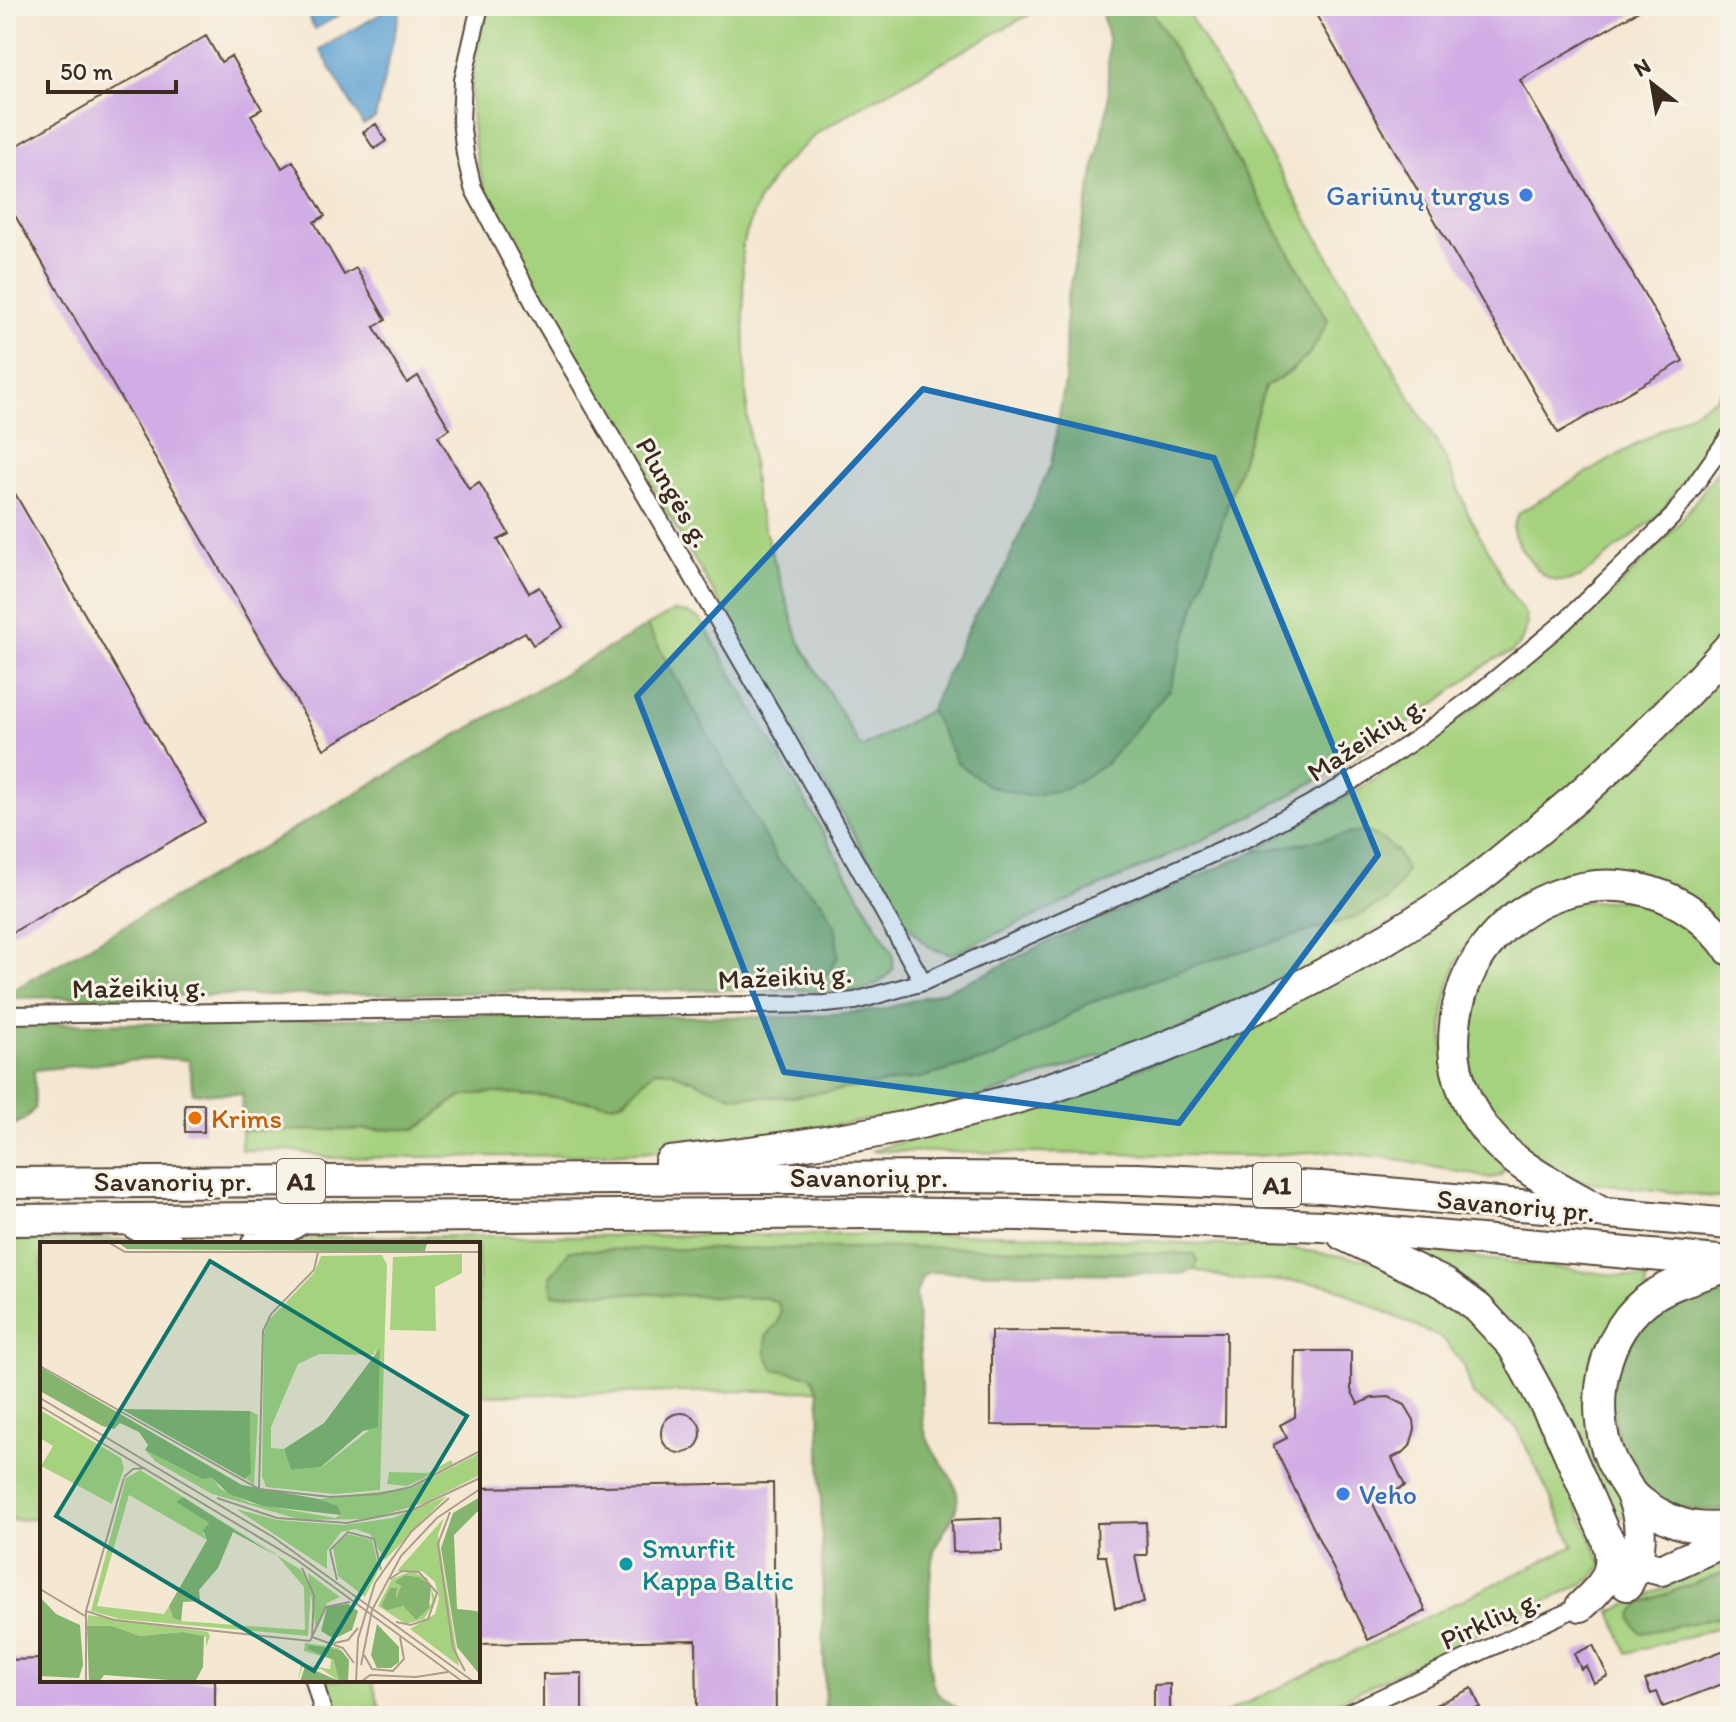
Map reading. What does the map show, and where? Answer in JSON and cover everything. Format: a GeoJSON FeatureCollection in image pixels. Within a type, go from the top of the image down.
{"type":"FeatureCollection","features":[{"type":"Feature","properties":{"kind":"highway"},"geometry":{"type":"LineString","coordinates":[[541,1178],[744,1153],[915,1124],[1029,1094],[1100,1071],[1210,1028],[1339,964],[1463,889],[1613,767],[1663,719],[1730,646]]}},
{"type":"Feature","properties":{"kind":"highway"},"geometry":{"type":"LineString","coordinates":[[1606,1214],[1509,1155],[1494,1141],[1471,1107],[1457,1074],[1454,1032],[1463,987],[1471,967],[1496,933],[1529,907],[1564,892],[1604,886],[1643,890],[1683,906],[1701,919],[1730,950]]}},
{"type":"Feature","properties":{"kind":"highway","name":"Savanorių pr."},"geometry":{"type":"LineString","coordinates":[[6,1183],[541,1178],[1137,1179],[1321,1187],[1730,1224]]}},
{"type":"Feature","properties":{"kind":"highway","name":"Savanorių pr."},"geometry":{"type":"LineString","coordinates":[[6,1220],[882,1213],[1020,1215],[1323,1226],[1730,1264]]}},
{"type":"Feature","properties":{"kind":"highway"},"geometry":{"type":"LineString","coordinates":[[261,1242],[303,1218]]}},
{"type":"Feature","properties":{"kind":"highway"},"geometry":{"type":"LineString","coordinates":[[128,1219],[165,1242]]}},
{"type":"Feature","properties":{"kind":"highway"},"geometry":{"type":"LineString","coordinates":[[1323,1226],[1444,1283],[1478,1308],[1513,1346],[1559,1430],[1612,1558],[1603,1586],[1581,1606]]}},
{"type":"Feature","properties":{"kind":"highway"},"geometry":{"type":"LineString","coordinates":[[1642,1573],[1640,1530],[1631,1494],[1611,1459],[1598,1415],[1605,1369],[1615,1340],[1628,1317],[1651,1297],[1671,1286],[1730,1264]]}},
{"type":"Feature","properties":{"kind":"highway"},"geometry":{"type":"LineString","coordinates":[[1631,1494],[1650,1510],[1690,1528],[1730,1526]]}},
{"type":"Feature","properties":{"kind":"highway"},"geometry":{"type":"LineString","coordinates":[[1604,1533],[1616,1552],[1642,1573]]}},
{"type":"Feature","properties":{"kind":"highway"},"geometry":{"type":"LineString","coordinates":[[1642,1573],[1730,1539]]}},
{"type":"Feature","properties":{"kind":"street","name":"Plungės g."},"geometry":{"type":"LineString","coordinates":[[480,6],[463,80],[463,143],[473,188],[536,307],[783,732],[923,982]]}},
{"type":"Feature","properties":{"kind":"street","name":"Mažeikių g."},"geometry":{"type":"LineString","coordinates":[[6,1015],[825,1004],[855,1001],[923,982],[1250,837],[1302,810],[1416,739],[1475,696],[1563,623],[1672,517],[1730,435]]}},
{"type":"Feature","properties":{"kind":"street","name":"Pirklių g."},"geometry":{"type":"LineString","coordinates":[[1341,1716],[1581,1606],[1642,1573]]}},
{"type":"Feature","properties":{"kind":"street"},"geometry":{"type":"LineString","coordinates":[[315,1682],[324,1716]]}},
{"type":"Feature","properties":{"kind":"highlighted area"},"geometry":{"type":"Polygon","coordinates":[[[923,389],[1214,458],[1378,855],[1179,1123],[784,1072],[637,696],[923,389]]]}},
{"type":"Feature","properties":{"kind":"green space"},"geometry":{"type":"Polygon","coordinates":[[[487,6],[1045,6],[816,134],[780,168],[758,201],[742,246],[747,415],[756,501],[799,641],[861,748],[930,710],[957,762],[1169,690],[1265,387],[1292,371],[1328,320],[1149,6],[1184,6],[1447,461],[1470,518],[1504,583],[1526,616],[1527,626],[1520,644],[1511,653],[1494,659],[1408,724],[1316,781],[1231,827],[952,954],[927,945],[899,912],[498,221],[479,167],[472,115],[475,62],[487,6]]]}},
{"type":"Feature","properties":{"kind":"green space"},"geometry":{"type":"Polygon","coordinates":[[[1100,6],[1149,6],[1328,320],[1304,360],[1265,387],[1169,689],[1107,763],[1065,789],[1027,796],[987,785],[957,762],[930,710],[973,618],[1001,577],[1051,464],[1065,382],[1066,304],[1108,105],[1108,38],[1100,6]]]}},
{"type":"Feature","properties":{"kind":"green space"},"geometry":{"type":"Polygon","coordinates":[[[1730,376],[1730,416],[1658,516],[1581,577],[1558,581],[1539,571],[1514,535],[1514,525],[1520,512],[1716,398],[1730,376]]]}},
{"type":"Feature","properties":{"kind":"green space"},"geometry":{"type":"Polygon","coordinates":[[[1730,454],[1730,634],[1617,750],[1421,906],[1231,1010],[961,1104],[703,1148],[589,1155],[332,1158],[289,1150],[241,1150],[241,1131],[415,1129],[458,1099],[480,1094],[517,1094],[614,1104],[625,1100],[655,1070],[670,1071],[732,1096],[790,1097],[920,1078],[993,1058],[1087,1004],[1198,964],[1353,918],[1386,901],[1398,886],[1406,870],[1396,850],[1365,831],[1251,853],[1374,780],[1458,720],[1559,641],[1631,574],[1680,522],[1730,454]]]}},
{"type":"Feature","properties":{"kind":"green space"},"geometry":{"type":"Polygon","coordinates":[[[674,611],[701,620],[893,954],[893,969],[883,980],[857,991],[781,989],[827,974],[823,903],[778,861],[647,626],[674,611]]]}},
{"type":"Feature","properties":{"kind":"green space"},"geometry":{"type":"Polygon","coordinates":[[[647,626],[778,861],[823,903],[836,928],[838,957],[827,974],[781,989],[6,998],[6,994],[647,626]]]}},
{"type":"Feature","properties":{"kind":"green space"},"geometry":{"type":"Polygon","coordinates":[[[1730,667],[1730,942],[1706,914],[1576,878],[1546,884],[1519,897],[1494,915],[1461,952],[1449,985],[1443,1019],[1444,1053],[1505,1169],[1500,1176],[1491,1178],[1382,1157],[1328,1151],[1254,1156],[871,1151],[1102,1082],[1217,1039],[1602,794],[1676,727],[1730,667]]]}},
{"type":"Feature","properties":{"kind":"green space"},"geometry":{"type":"Polygon","coordinates":[[[1365,831],[1390,846],[1406,870],[1386,901],[1353,918],[1198,964],[1087,1004],[993,1058],[920,1078],[790,1097],[732,1096],[670,1071],[656,1070],[626,1098],[614,1104],[517,1094],[480,1094],[458,1099],[415,1129],[241,1131],[242,1094],[193,1093],[189,1060],[158,1058],[34,1070],[35,1108],[25,1119],[6,1129],[6,1024],[194,1023],[485,1015],[795,1017],[880,1010],[944,991],[987,973],[1041,945],[1251,853],[1365,831]]]}},
{"type":"Feature","properties":{"kind":"green space"},"geometry":{"type":"Polygon","coordinates":[[[1638,899],[1705,935],[1730,966],[1730,1199],[1574,1180],[1539,1167],[1484,1117],[1462,1048],[1465,1010],[1497,943],[1562,903],[1638,899]]]}},
{"type":"Feature","properties":{"kind":"green space"},"geometry":{"type":"Polygon","coordinates":[[[1014,1234],[1294,1249],[1375,1261],[1475,1317],[1523,1377],[1602,1565],[1590,1580],[1307,1716],[1220,1716],[1574,1546],[1517,1428],[1473,1395],[1464,1366],[1446,1342],[1437,1336],[1343,1290],[1316,1283],[1231,1279],[1194,1270],[1198,1262],[738,1250],[570,1250],[554,1295],[590,1292],[766,1298],[777,1302],[781,1311],[778,1322],[766,1337],[803,1374],[811,1376],[819,1390],[480,1395],[480,1242],[282,1242],[317,1237],[1014,1234]]]}},
{"type":"Feature","properties":{"kind":"green space"},"geometry":{"type":"Polygon","coordinates":[[[126,1239],[142,1242],[40,1242],[40,1519],[6,1520],[6,1240],[126,1239]]]}},
{"type":"Feature","properties":{"kind":"green space"},"geometry":{"type":"Polygon","coordinates":[[[944,1247],[1194,1254],[1198,1262],[1194,1270],[1181,1274],[929,1272],[922,1277],[916,1294],[923,1423],[930,1445],[957,1493],[954,1514],[935,1548],[933,1558],[929,1618],[931,1677],[937,1692],[964,1716],[825,1716],[819,1390],[811,1376],[774,1369],[766,1354],[766,1337],[778,1322],[781,1311],[777,1302],[766,1298],[590,1292],[553,1295],[550,1277],[570,1250],[944,1247]]]}},
{"type":"Feature","properties":{"kind":"green space"},"geometry":{"type":"Polygon","coordinates":[[[1422,1251],[1647,1279],[1628,1515],[1607,1524],[1553,1401],[1414,1255],[1422,1251]]]}},
{"type":"Feature","properties":{"kind":"green space"},"geometry":{"type":"Polygon","coordinates":[[[1730,1290],[1730,1507],[1718,1510],[1688,1509],[1653,1504],[1629,1478],[1607,1391],[1637,1321],[1679,1293],[1730,1290]]]}},
{"type":"Feature","properties":{"kind":"green space"},"geometry":{"type":"Polygon","coordinates":[[[1730,1560],[1730,1570],[1644,1602],[1642,1633],[1730,1615],[1730,1625],[1627,1653],[1611,1611],[1730,1560]]]}},
{"type":"Feature","properties":{"kind":"green space"},"geometry":{"type":"Polygon","coordinates":[[[1730,1570],[1730,1615],[1642,1633],[1632,1621],[1633,1613],[1644,1602],[1730,1570]]]}},
{"type":"Feature","properties":{"kind":"green space"},"geometry":{"type":"Polygon","coordinates":[[[327,1682],[373,1682],[382,1716],[336,1716],[327,1682]]]}},
{"type":"Feature","properties":{"kind":"water"},"geometry":{"type":"Polygon","coordinates":[[[302,6],[355,6],[315,29],[302,6]]]}},
{"type":"Feature","properties":{"kind":"water"},"geometry":{"type":"Polygon","coordinates":[[[394,6],[401,6],[375,118],[363,125],[320,49],[394,6]]]}},
{"type":"Feature","properties":{"kind":"building"},"geometry":{"type":"Polygon","coordinates":[[[1311,6],[1647,6],[1520,80],[1683,361],[1558,433],[1311,6]]]}},
{"type":"Feature","properties":{"kind":"building"},"geometry":{"type":"Polygon","coordinates":[[[206,36],[221,62],[231,56],[262,109],[251,115],[282,168],[293,161],[325,216],[314,222],[344,275],[356,268],[386,320],[374,327],[407,383],[418,376],[450,429],[438,436],[469,489],[479,482],[509,534],[498,540],[529,593],[539,587],[563,627],[533,645],[525,632],[324,749],[6,200],[6,152],[206,36]]]}},
{"type":"Feature","properties":{"kind":"building"},"geometry":{"type":"Polygon","coordinates":[[[376,124],[386,141],[374,149],[363,132],[376,124]]]}},
{"type":"Feature","properties":{"kind":"building"},"geometry":{"type":"Polygon","coordinates":[[[6,478],[205,822],[6,936],[6,478]]]}},
{"type":"Feature","properties":{"kind":"building","name":"Krims"},"geometry":{"type":"Polygon","coordinates":[[[185,1104],[204,1104],[204,1132],[185,1132],[185,1104]]]}},
{"type":"Feature","properties":{"kind":"building"},"geometry":{"type":"Polygon","coordinates":[[[991,1331],[1226,1332],[1225,1426],[991,1425],[991,1331]]]}},
{"type":"Feature","properties":{"kind":"building","name":"Veho"},"geometry":{"type":"Polygon","coordinates":[[[1296,1351],[1351,1351],[1351,1390],[1358,1404],[1372,1398],[1389,1397],[1405,1405],[1414,1420],[1410,1446],[1392,1458],[1405,1486],[1372,1502],[1426,1611],[1368,1640],[1273,1445],[1287,1438],[1280,1425],[1295,1417],[1296,1351]]]}},
{"type":"Feature","properties":{"kind":"building"},"geometry":{"type":"Polygon","coordinates":[[[681,1413],[695,1419],[701,1433],[695,1447],[681,1453],[667,1447],[661,1433],[667,1419],[681,1413]]]}},
{"type":"Feature","properties":{"kind":"building","name":"Smurfit Kappa Baltic"},"geometry":{"type":"Polygon","coordinates":[[[773,1483],[776,1716],[697,1716],[696,1640],[480,1644],[480,1488],[773,1483]]]}},
{"type":"Feature","properties":{"kind":"building"},"geometry":{"type":"Polygon","coordinates":[[[1001,1518],[1002,1551],[953,1552],[952,1520],[1001,1518]]]}},
{"type":"Feature","properties":{"kind":"building"},"geometry":{"type":"Polygon","coordinates":[[[1146,1522],[1147,1555],[1135,1555],[1144,1603],[1115,1608],[1106,1556],[1098,1556],[1097,1523],[1146,1522]]]}},
{"type":"Feature","properties":{"kind":"building"},"geometry":{"type":"Polygon","coordinates":[[[1593,1645],[1608,1676],[1594,1683],[1586,1666],[1581,1669],[1574,1654],[1593,1645]]]}},
{"type":"Feature","properties":{"kind":"building"},"geometry":{"type":"Polygon","coordinates":[[[1730,1648],[1730,1681],[1663,1707],[1657,1692],[1651,1694],[1645,1680],[1730,1648]]]}},
{"type":"Feature","properties":{"kind":"building"},"geometry":{"type":"Polygon","coordinates":[[[40,1659],[40,1682],[215,1682],[215,1716],[6,1716],[6,1660],[40,1659]]]}},
{"type":"Feature","properties":{"kind":"building"},"geometry":{"type":"Polygon","coordinates":[[[582,1673],[582,1716],[543,1716],[543,1674],[582,1673]]]}},
{"type":"Feature","properties":{"kind":"building"},"geometry":{"type":"Polygon","coordinates":[[[1170,1684],[1170,1715],[1154,1715],[1154,1685],[1170,1684]]]}},
{"type":"Feature","properties":{"kind":"building"},"geometry":{"type":"Polygon","coordinates":[[[1472,1688],[1480,1707],[1461,1716],[1411,1716],[1472,1688]]]}},
{"type":"Feature","properties":{"kind":"place","name":"Gariūnų turgus"},"geometry":{"type":"Point","coordinates":[1526,195]}},
{"type":"Feature","properties":{"kind":"place","name":"Krims"},"geometry":{"type":"Point","coordinates":[195,1118]}},
{"type":"Feature","properties":{"kind":"place","name":"Veho"},"geometry":{"type":"Point","coordinates":[1343,1494]}},
{"type":"Feature","properties":{"kind":"place","name":"Smurfit Kappa Baltic"},"geometry":{"type":"Point","coordinates":[626,1564]}}]}
